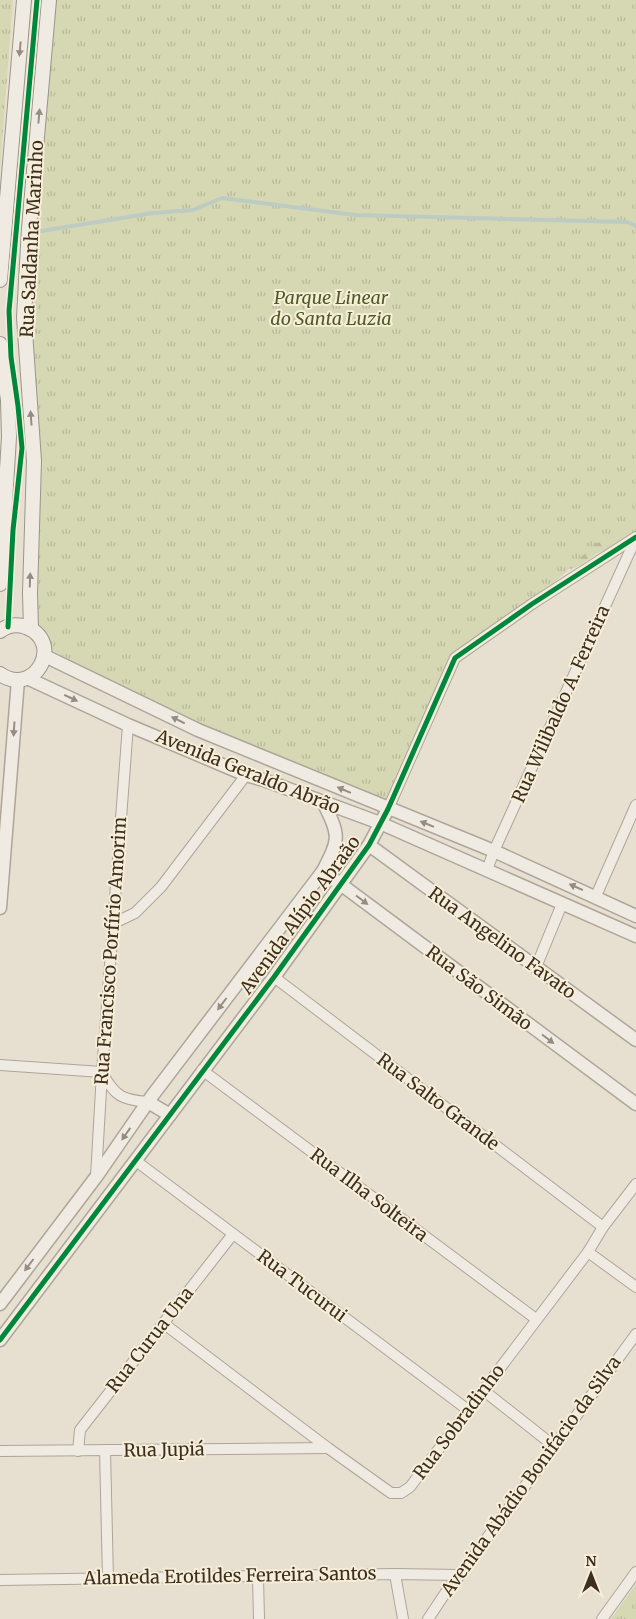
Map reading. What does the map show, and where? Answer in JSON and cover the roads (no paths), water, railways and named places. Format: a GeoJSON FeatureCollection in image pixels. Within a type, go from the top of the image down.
{"type":"FeatureCollection","features":[{"type":"Feature","properties":{"kind":"main road"},"geometry":{"type":"LineString","coordinates":[[0,280],[24,0]]}},
{"type":"Feature","properties":{"kind":"main road","name":"Rua Saldanha Marinho"},"geometry":{"type":"LineString","coordinates":[[31,629],[30,593],[34,461],[24,317],[30,218],[49,0]]}},
{"type":"Feature","properties":{"kind":"main road"},"geometry":{"type":"LineString","coordinates":[[0,344],[8,400],[9,437],[0,584]]}},
{"type":"Feature","properties":{"kind":"main road"},"geometry":{"type":"LineString","coordinates":[[0,631],[12,625],[22,625],[31,629],[43,643],[45,656],[39,670],[22,679]]}},
{"type":"Feature","properties":{"kind":"main road","name":"Avenida Geraldo Abrão"},"geometry":{"type":"LineString","coordinates":[[0,674],[5,678],[22,679]]}},
{"type":"Feature","properties":{"kind":"street","name":"Avenida Alípio Abraão"},"geometry":{"type":"LineString","coordinates":[[0,1340],[274,977],[368,845],[388,809],[455,658],[532,604],[636,537]]}},
{"type":"Feature","properties":{"kind":"street","name":"Rua Wilibaldo A. Ferreira"},"geometry":{"type":"LineString","coordinates":[[487,870],[636,537]]}},
{"type":"Feature","properties":{"kind":"street","name":"Avenida Geraldo Abrão"},"geometry":{"type":"LineString","coordinates":[[45,656],[198,730],[494,851],[596,896],[636,916]]}},
{"type":"Feature","properties":{"kind":"street","name":"Avenida Geraldo Abrão"},"geometry":{"type":"LineString","coordinates":[[22,679],[246,775],[380,823],[636,936]]}},
{"type":"Feature","properties":{"kind":"street"},"geometry":{"type":"LineString","coordinates":[[0,908],[22,679]]}},
{"type":"Feature","properties":{"kind":"street","name":"Rua Francisco Porfírio Amorim"},"geometry":{"type":"LineString","coordinates":[[96,1177],[128,725]]}},
{"type":"Feature","properties":{"kind":"street"},"geometry":{"type":"LineString","coordinates":[[188,749],[198,730]]}},
{"type":"Feature","properties":{"kind":"street"},"geometry":{"type":"LineString","coordinates":[[114,923],[135,913],[148,902],[246,775]]}},
{"type":"Feature","properties":{"kind":"street","name":"Avenida Alípio Abraão"},"geometry":{"type":"LineString","coordinates":[[0,1304],[96,1177],[148,1102],[322,871],[337,838],[335,826],[322,802]]}},
{"type":"Feature","properties":{"kind":"street"},"geometry":{"type":"LineString","coordinates":[[596,896],[636,804]]}},
{"type":"Feature","properties":{"kind":"street","name":"Rua Angelino Favato"},"geometry":{"type":"LineString","coordinates":[[368,845],[636,1040]]}},
{"type":"Feature","properties":{"kind":"street","name":"Rua São Simão"},"geometry":{"type":"LineString","coordinates":[[322,871],[636,1104]]}},
{"type":"Feature","properties":{"kind":"street"},"geometry":{"type":"LineString","coordinates":[[536,968],[562,904]]}},
{"type":"Feature","properties":{"kind":"street","name":"Rua Salto Grande"},"geometry":{"type":"LineString","coordinates":[[274,977],[603,1227]]}},
{"type":"Feature","properties":{"kind":"street"},"geometry":{"type":"LineString","coordinates":[[0,1065],[102,1072],[109,1086],[123,1098],[148,1102],[170,1115]]}},
{"type":"Feature","properties":{"kind":"street","name":"Rua Ilha Solteira"},"geometry":{"type":"LineString","coordinates":[[202,1070],[536,1319]]}},
{"type":"Feature","properties":{"kind":"street","name":"Rua Tucurui"},"geometry":{"type":"LineString","coordinates":[[136,1161],[468,1410]]}},
{"type":"Feature","properties":{"kind":"street","name":"Rua Sobradinho"},"geometry":{"type":"LineString","coordinates":[[162,1323],[328,1448],[391,1492],[401,1493],[410,1487],[588,1252],[603,1227],[636,1184]]}},
{"type":"Feature","properties":{"kind":"street","name":"Rua Curua Una"},"geometry":{"type":"LineString","coordinates":[[78,1451],[80,1430],[233,1234]]}},
{"type":"Feature","properties":{"kind":"street"},"geometry":{"type":"LineString","coordinates":[[588,1252],[636,1287]]}},
{"type":"Feature","properties":{"kind":"street","name":"Avenida Abádio Bonifácio da Silva"},"geometry":{"type":"LineString","coordinates":[[428,1619],[448,1589],[636,1334]]}},
{"type":"Feature","properties":{"kind":"street"},"geometry":{"type":"LineString","coordinates":[[483,1390],[554,1446]]}},
{"type":"Feature","properties":{"kind":"street","name":"Rua Jupiá"},"geometry":{"type":"LineString","coordinates":[[0,1451],[328,1448]]}},
{"type":"Feature","properties":{"kind":"street"},"geometry":{"type":"LineString","coordinates":[[105,1450],[108,1579]]}},
{"type":"Feature","properties":{"kind":"street"},"geometry":{"type":"LineString","coordinates":[[602,1619],[636,1572]]}},
{"type":"Feature","properties":{"kind":"street"},"geometry":{"type":"LineString","coordinates":[[395,1574],[403,1619]]}},
{"type":"Feature","properties":{"kind":"street","name":"Alameda Erotildes Ferreira Santos"},"geometry":{"type":"LineString","coordinates":[[0,1580],[395,1574],[460,1575]]}},
{"type":"Feature","properties":{"kind":"street"},"geometry":{"type":"LineString","coordinates":[[258,1577],[259,1619]]}},
{"type":"Feature","properties":{"kind":"waterway"},"geometry":{"type":"LineString","coordinates":[[41,231],[153,213],[193,210],[222,198],[355,215],[627,222],[636,226]]}},
{"type":"Feature","properties":{"kind":"park label","name":"Parque Linear do Santa Luzia"},"geometry":{"type":"Point","coordinates":[331,308]}}]}
